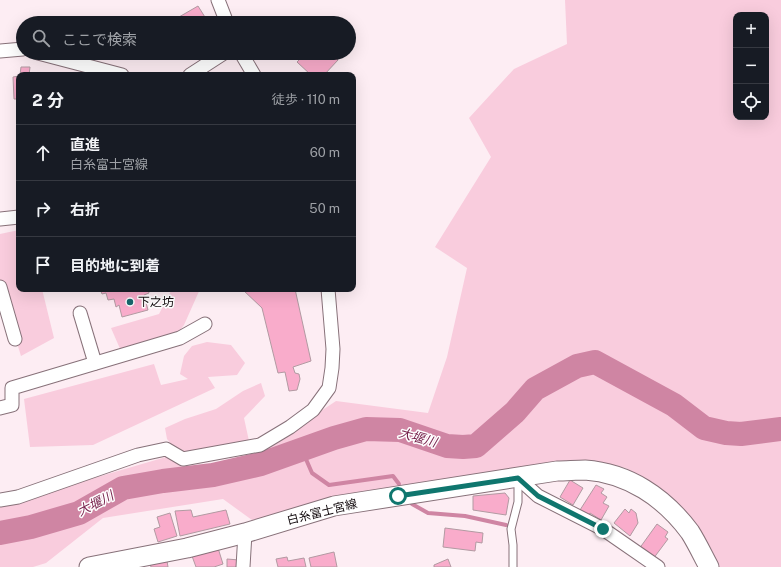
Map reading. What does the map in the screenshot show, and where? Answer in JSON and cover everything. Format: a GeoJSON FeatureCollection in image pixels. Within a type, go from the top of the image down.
{"type":"FeatureCollection","features":[{"type":"Feature","properties":{"kind":"main road","name":"白糸富士宮線"},"geometry":{"type":"LineString","coordinates":[[89,567],[187,548],[245,533],[334,506],[557,471],[584,470],[612,474],[637,484],[652,493],[679,518],[691,533],[709,567]]}},
{"type":"Feature","properties":{"kind":"street"},"geometry":{"type":"LineString","coordinates":[[218,0],[224,16]]}},
{"type":"Feature","properties":{"kind":"street"},"geometry":{"type":"LineString","coordinates":[[0,51],[16,50]]}},
{"type":"Feature","properties":{"kind":"street"},"geometry":{"type":"LineString","coordinates":[[65,60],[111,72]]}},
{"type":"Feature","properties":{"kind":"street"},"geometry":{"type":"LineString","coordinates":[[195,72],[213,60]]}},
{"type":"Feature","properties":{"kind":"street"},"geometry":{"type":"LineString","coordinates":[[246,60],[252,72]]}},
{"type":"Feature","properties":{"kind":"street"},"geometry":{"type":"LineString","coordinates":[[0,219],[16,217]]}},
{"type":"Feature","properties":{"kind":"street"},"geometry":{"type":"LineString","coordinates":[[0,287],[14,339]]}},
{"type":"Feature","properties":{"kind":"street"},"geometry":{"type":"LineString","coordinates":[[0,500],[18,497],[138,455],[166,449],[183,459],[260,445],[290,427],[313,410],[329,388],[333,349],[328,292]]}},
{"type":"Feature","properties":{"kind":"street"},"geometry":{"type":"LineString","coordinates":[[80,313],[95,363]]}},
{"type":"Feature","properties":{"kind":"street"},"geometry":{"type":"LineString","coordinates":[[0,408],[12,405],[12,388],[180,338],[205,324]]}},
{"type":"Feature","properties":{"kind":"street"},"geometry":{"type":"LineString","coordinates":[[518,478],[538,496],[603,529],[658,567]]}},
{"type":"Feature","properties":{"kind":"street"},"geometry":{"type":"LineString","coordinates":[[243,567],[245,533]]}},
{"type":"Feature","properties":{"kind":"lane"},"geometry":{"type":"LineString","coordinates":[[512,567],[513,545],[511,529],[518,502],[518,478]]}},
{"type":"Feature","properties":{"kind":"shaded area"},"geometry":{"type":"Polygon","coordinates":[[[565,0],[781,0],[781,567],[708,567],[675,502],[626,468],[577,460],[427,482],[252,520],[223,499],[103,518],[46,563],[33,567],[0,567],[0,507],[15,501],[166,457],[190,469],[258,453],[336,401],[428,413],[447,357],[467,268],[435,247],[491,157],[469,118],[514,69],[567,44],[565,0]]]}},
{"type":"Feature","properties":{"kind":"shaded area"},"geometry":{"type":"Polygon","coordinates":[[[16,231],[16,292],[43,292],[54,338],[21,356],[4,301],[0,302],[0,234],[16,231]]]}},
{"type":"Feature","properties":{"kind":"shaded area"},"geometry":{"type":"Polygon","coordinates":[[[170,292],[199,292],[184,325],[172,340],[121,351],[111,328],[159,314],[170,292]]]}},
{"type":"Feature","properties":{"kind":"shaded area"},"geometry":{"type":"Polygon","coordinates":[[[207,342],[231,345],[245,363],[237,375],[208,377],[215,388],[93,445],[30,447],[24,399],[154,364],[161,385],[188,379],[180,374],[184,356],[192,346],[207,342]]]}},
{"type":"Feature","properties":{"kind":"shaded area"},"geometry":{"type":"Polygon","coordinates":[[[261,383],[265,396],[244,418],[249,441],[211,450],[178,452],[167,439],[165,428],[185,419],[216,409],[243,391],[261,383]]]}},
{"type":"Feature","properties":{"kind":"building"},"geometry":{"type":"Polygon","coordinates":[[[198,6],[204,16],[181,16],[198,6]]]}},
{"type":"Feature","properties":{"kind":"building"},"geometry":{"type":"Polygon","coordinates":[[[299,60],[338,60],[327,72],[308,72],[297,62],[299,60]]]}},
{"type":"Feature","properties":{"kind":"building"},"geometry":{"type":"Polygon","coordinates":[[[21,67],[30,67],[29,72],[20,72],[21,67]]]}},
{"type":"Feature","properties":{"kind":"building"},"geometry":{"type":"Polygon","coordinates":[[[16,76],[16,99],[14,99],[13,77],[16,76]]]}},
{"type":"Feature","properties":{"kind":"building","name":"下之坊"},"geometry":{"type":"Polygon","coordinates":[[[101,292],[149,292],[144,295],[148,310],[122,317],[119,305],[116,307],[114,299],[108,300],[106,293],[102,294],[101,292]]]}},
{"type":"Feature","properties":{"kind":"building"},"geometry":{"type":"Polygon","coordinates":[[[245,292],[296,292],[311,361],[293,367],[295,373],[299,374],[300,379],[297,390],[289,391],[285,372],[278,373],[262,308],[245,292]]]}},
{"type":"Feature","properties":{"kind":"building"},"geometry":{"type":"Polygon","coordinates":[[[570,480],[583,488],[573,505],[560,497],[570,480]]]}},
{"type":"Feature","properties":{"kind":"building"},"geometry":{"type":"Polygon","coordinates":[[[596,485],[604,489],[601,493],[607,497],[603,503],[609,506],[601,520],[590,513],[589,515],[580,510],[596,485]]]}},
{"type":"Feature","properties":{"kind":"building"},"geometry":{"type":"Polygon","coordinates":[[[505,493],[509,498],[506,515],[473,510],[473,496],[505,493]]]}},
{"type":"Feature","properties":{"kind":"building"},"geometry":{"type":"Polygon","coordinates":[[[625,509],[629,513],[631,509],[636,513],[638,523],[630,536],[614,523],[625,509]]]}},
{"type":"Feature","properties":{"kind":"building"},"geometry":{"type":"Polygon","coordinates":[[[191,510],[193,517],[226,510],[230,524],[180,536],[175,511],[191,510]]]}},
{"type":"Feature","properties":{"kind":"building"},"geometry":{"type":"Polygon","coordinates":[[[170,513],[177,536],[158,542],[154,529],[160,527],[157,517],[170,513]]]}},
{"type":"Feature","properties":{"kind":"building"},"geometry":{"type":"Polygon","coordinates":[[[657,524],[668,532],[665,537],[668,539],[653,559],[639,549],[657,524]]]}},
{"type":"Feature","properties":{"kind":"building"},"geometry":{"type":"Polygon","coordinates":[[[445,528],[483,533],[482,543],[476,542],[475,551],[443,547],[445,528]]]}},
{"type":"Feature","properties":{"kind":"building"},"geometry":{"type":"Polygon","coordinates":[[[218,548],[223,564],[214,567],[196,567],[192,556],[218,548]]]}},
{"type":"Feature","properties":{"kind":"building"},"geometry":{"type":"Polygon","coordinates":[[[334,552],[337,567],[311,567],[309,558],[334,552]]]}},
{"type":"Feature","properties":{"kind":"building"},"geometry":{"type":"Polygon","coordinates":[[[287,557],[288,561],[304,558],[306,567],[278,567],[276,559],[287,557]]]}},
{"type":"Feature","properties":{"kind":"building"},"geometry":{"type":"Polygon","coordinates":[[[227,559],[239,560],[238,567],[227,567],[227,559]]]}},
{"type":"Feature","properties":{"kind":"building"},"geometry":{"type":"Polygon","coordinates":[[[448,559],[451,567],[434,567],[434,565],[448,559]]]}},
{"type":"Feature","properties":{"kind":"building"},"geometry":{"type":"Polygon","coordinates":[[[167,561],[168,567],[151,567],[150,564],[167,561]]]}},
{"type":"Feature","properties":{"kind":"waterway","name":"大堰川"},"geometry":{"type":"LineString","coordinates":[[0,533],[31,527],[79,513],[123,488],[163,481],[213,475],[261,464],[334,438],[366,429],[400,430],[447,446],[476,446],[515,412],[535,389],[577,366],[595,362],[674,405],[704,428],[726,433],[741,434],[781,429]]}},
{"type":"Feature","properties":{"kind":"waterway"},"geometry":{"type":"LineString","coordinates":[[302,450],[312,473],[329,485],[393,476],[399,484]]}},
{"type":"Feature","properties":{"kind":"waterway"},"geometry":{"type":"LineString","coordinates":[[412,504],[428,513],[465,516],[506,525]]}},
{"type":"Feature","properties":{"kind":"place","name":"下之坊"},"geometry":{"type":"Point","coordinates":[130,302]}},
{"type":"Feature","properties":{"kind":"route"},"geometry":{"type":"LineString","coordinates":[[398,496],[518,478],[538,496],[603,529]]}}]}
